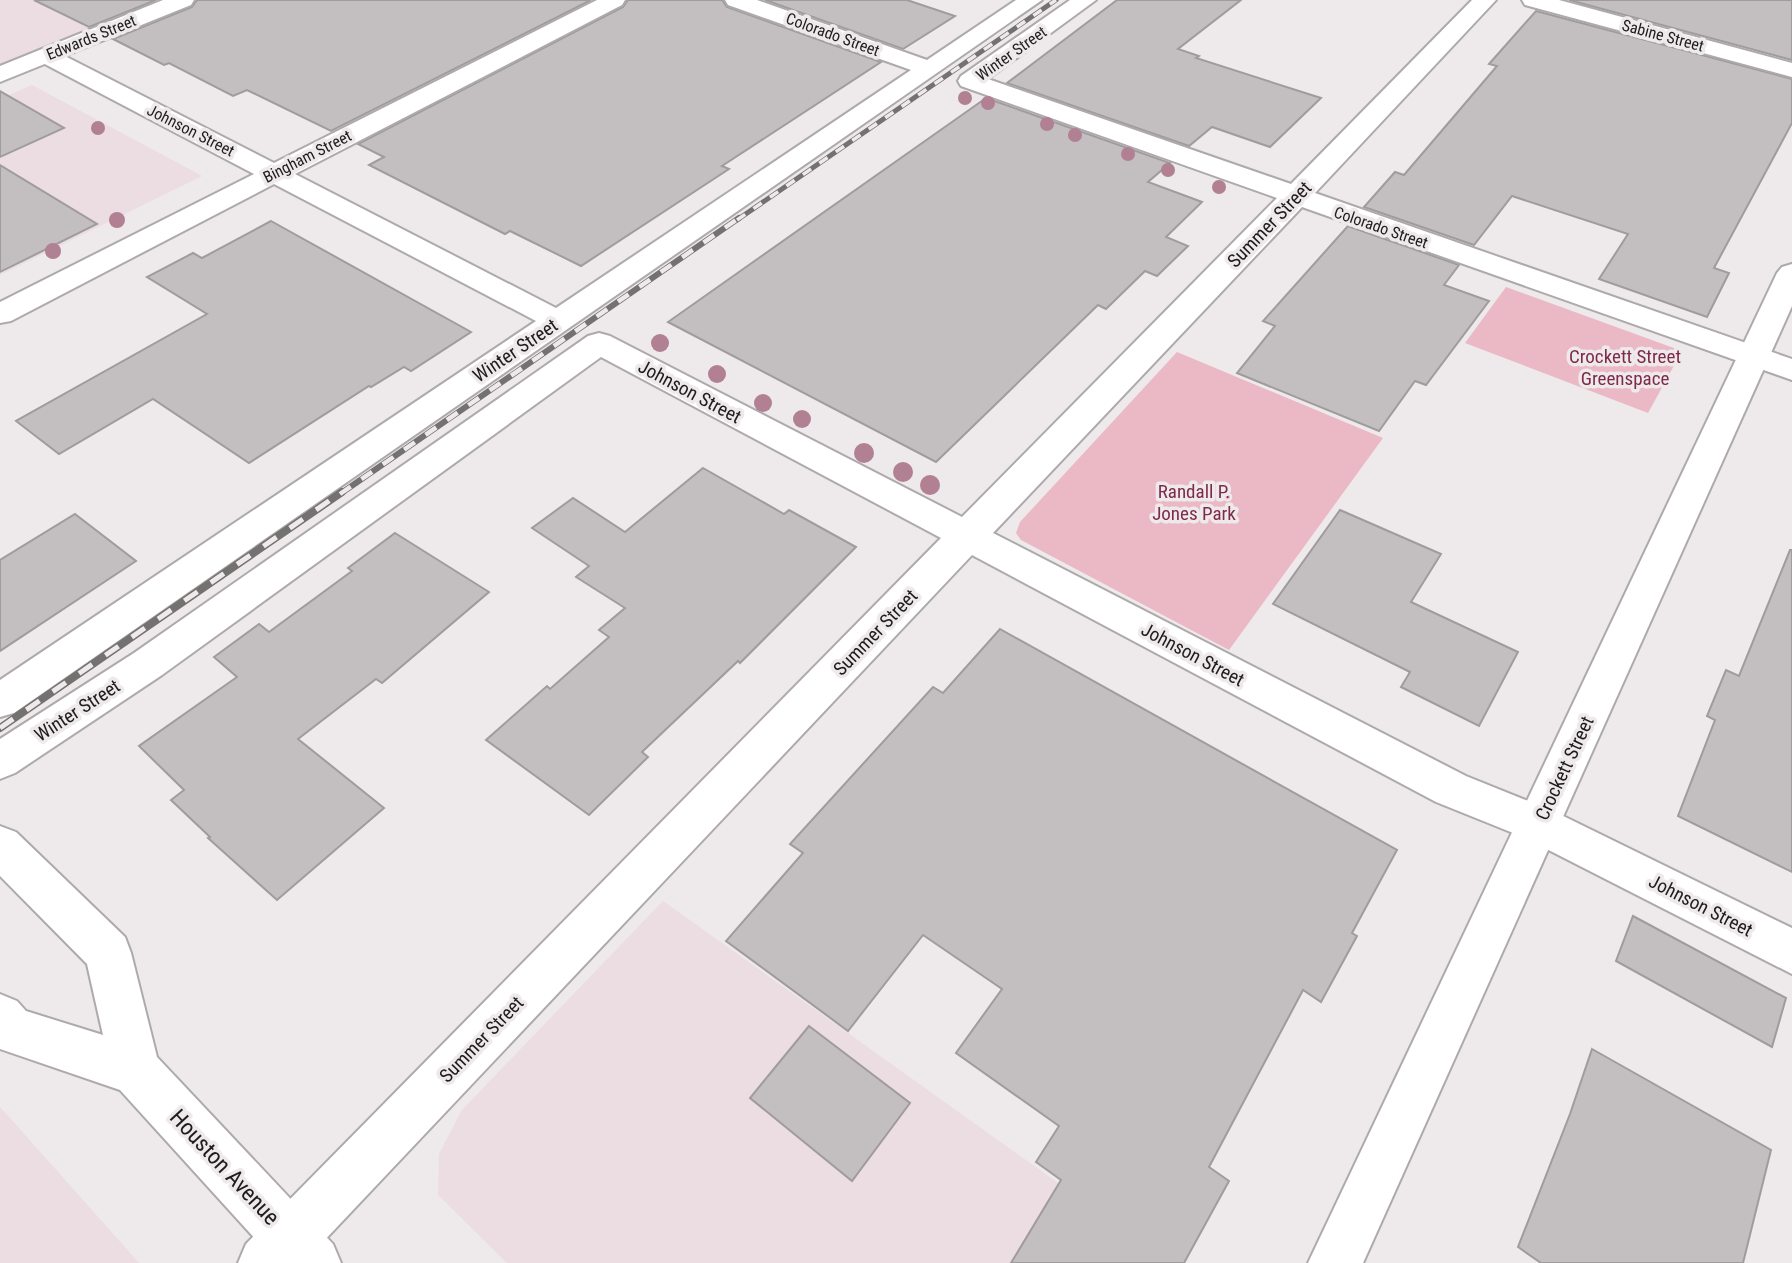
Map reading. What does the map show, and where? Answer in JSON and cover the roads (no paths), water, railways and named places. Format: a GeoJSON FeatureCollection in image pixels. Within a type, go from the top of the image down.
{"type":"FeatureCollection","features":[{"type":"Feature","properties":{"kind":"street","name":"Edwards Street"},"geometry":{"type":"LineString","coordinates":[[0,75],[183,0]]}},
{"type":"Feature","properties":{"kind":"street","name":"Bingham Street"},"geometry":{"type":"LineString","coordinates":[[0,314],[614,0]]}},
{"type":"Feature","properties":{"kind":"street","name":"Colorado Street"},"geometry":{"type":"LineString","coordinates":[[736,0],[930,69]]}},
{"type":"Feature","properties":{"kind":"street","name":"Winter Street"},"geometry":{"type":"LineString","coordinates":[[0,701],[1031,0]]}},
{"type":"Feature","properties":{"kind":"street","name":"Winter Street"},"geometry":{"type":"LineString","coordinates":[[970,81],[1085,0]]}},
{"type":"Feature","properties":{"kind":"street","name":"Summer Street"},"geometry":{"type":"LineString","coordinates":[[289,1254],[967,536],[1485,0]]}},
{"type":"Feature","properties":{"kind":"street","name":"Sabine Street"},"geometry":{"type":"LineString","coordinates":[[1533,0],[1792,70]]}},
{"type":"Feature","properties":{"kind":"street","name":"Johnson Street"},"geometry":{"type":"LineString","coordinates":[[47,55],[558,321]]}},
{"type":"Feature","properties":{"kind":"street","name":"Colorado Street"},"geometry":{"type":"LineString","coordinates":[[970,81],[1792,370]]}},
{"type":"Feature","properties":{"kind":"street","name":"Crockett Street"},"geometry":{"type":"LineString","coordinates":[[1335,1263],[1792,273]]}},
{"type":"Feature","properties":{"kind":"street","name":"Johnson Street"},"geometry":{"type":"LineString","coordinates":[[599,344],[1451,789],[1538,824],[1792,952]]}},
{"type":"Feature","properties":{"kind":"street","name":"Winter Street"},"geometry":{"type":"LineString","coordinates":[[0,761],[148,664],[599,344]]}},
{"type":"Feature","properties":{"kind":"street","name":"Houston Avenue"},"geometry":{"type":"LineString","coordinates":[[0,846],[108,953],[136,1070],[289,1254]]}},
{"type":"Feature","properties":{"kind":"street","name":"Houston Avenue"},"geometry":{"type":"LineString","coordinates":[[0,1018],[11,1030],[136,1070]]}},
{"type":"Feature","properties":{"kind":"railway"},"geometry":{"type":"LineString","coordinates":[[737,220],[1056,0]]}},
{"type":"Feature","properties":{"kind":"railway"},"geometry":{"type":"LineString","coordinates":[[340,494],[739,218]]}},
{"type":"Feature","properties":{"kind":"railway"},"geometry":{"type":"LineString","coordinates":[[0,728],[342,492]]}},
{"type":"Feature","properties":{"kind":"park label","name":"Crockett Street Greenspace"},"geometry":{"type":"Point","coordinates":[1625,367]}},
{"type":"Feature","properties":{"kind":"park label","name":"Randall P. Jones Park"},"geometry":{"type":"Point","coordinates":[1194,502]}}]}
